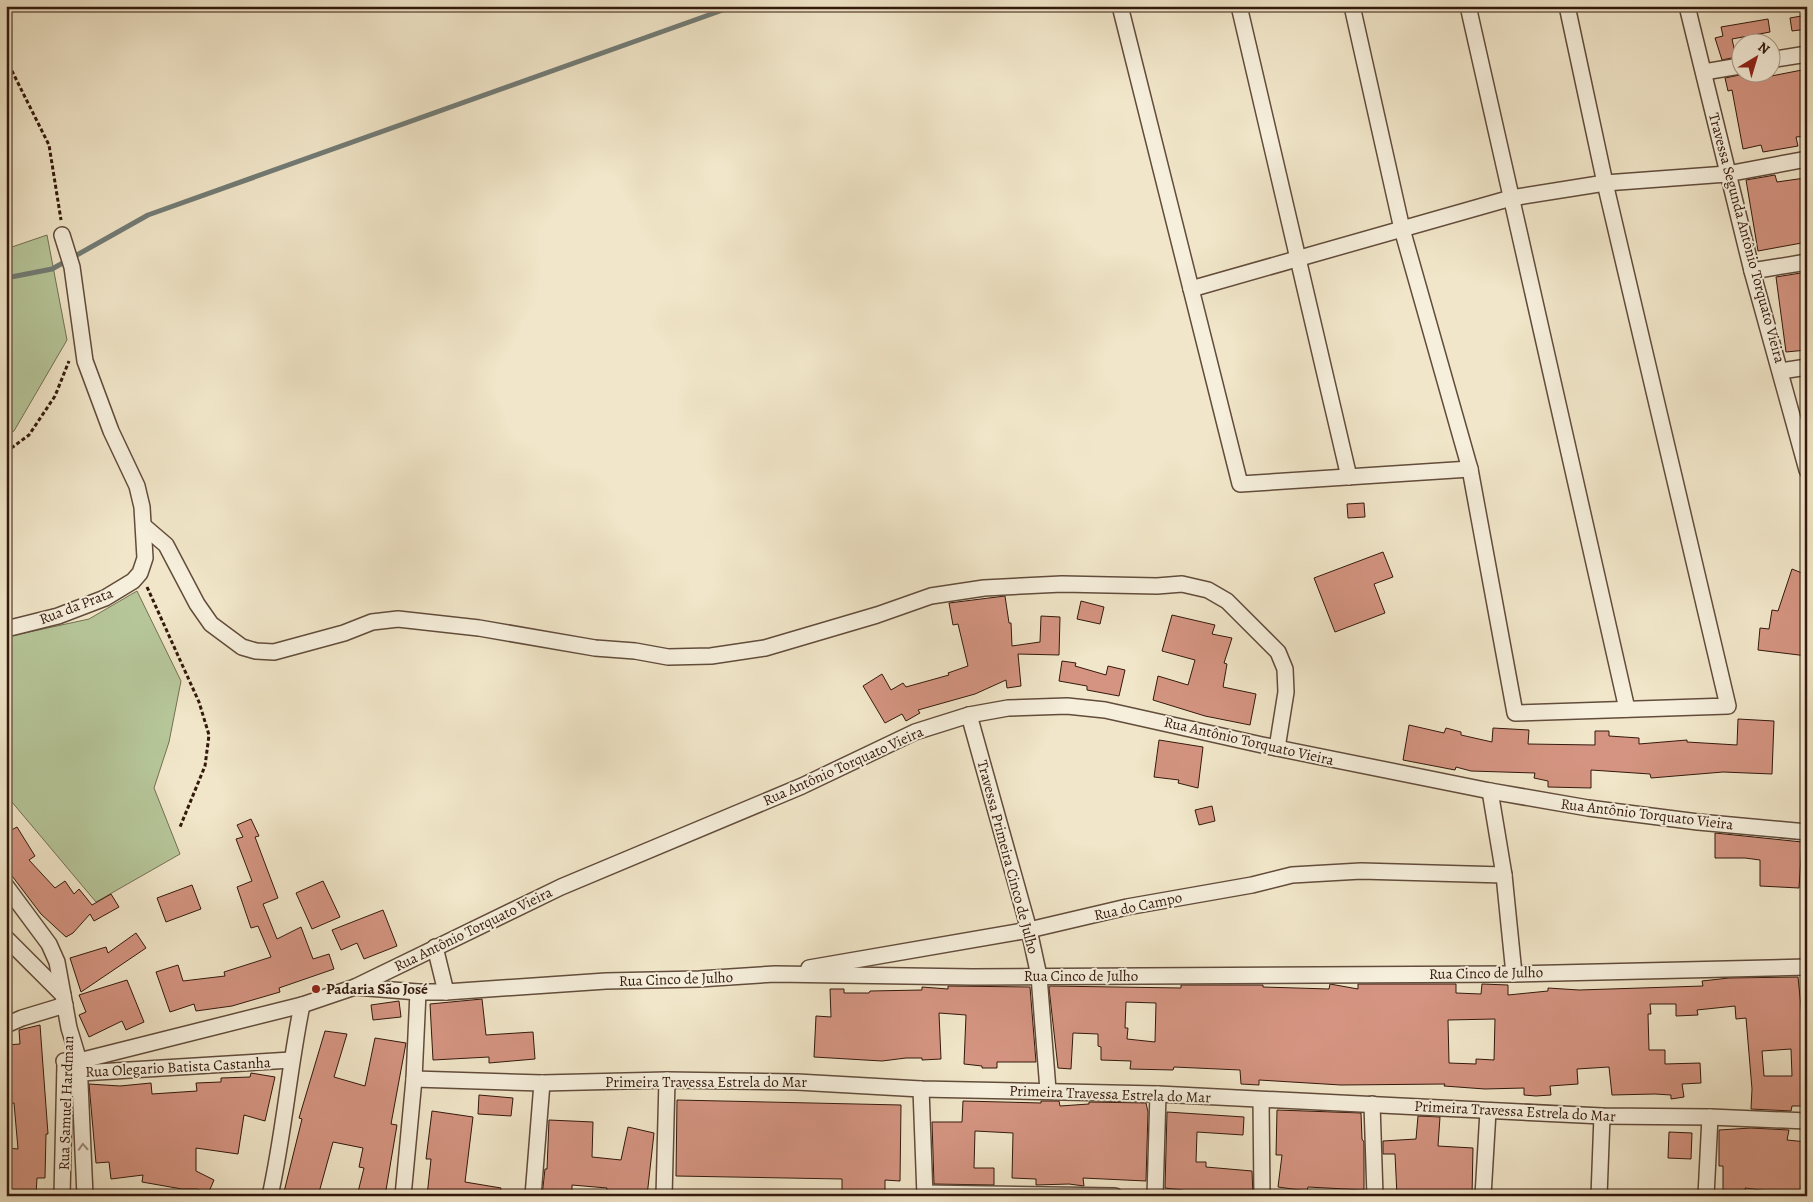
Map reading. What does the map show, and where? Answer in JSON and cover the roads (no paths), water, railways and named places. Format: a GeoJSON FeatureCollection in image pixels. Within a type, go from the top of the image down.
{"type":"FeatureCollection","features":[{"type":"Feature","properties":{"kind":"street"},"geometry":{"type":"LineString","coordinates":[[1120,6],[1240,484],[1470,469]]}},
{"type":"Feature","properties":{"kind":"street"},"geometry":{"type":"LineString","coordinates":[[1239,6],[1349,477]]}},
{"type":"Feature","properties":{"kind":"street"},"geometry":{"type":"LineString","coordinates":[[1352,6],[1402,229],[1470,469],[1515,712],[1728,706],[1605,183],[1567,6]]}},
{"type":"Feature","properties":{"kind":"street"},"geometry":{"type":"LineString","coordinates":[[1468,6],[1627,709]]}},
{"type":"Feature","properties":{"kind":"street","name":"Travessa Segunda Antônio Torquato Vieira"},"geometry":{"type":"LineString","coordinates":[[1687,6],[1752,271],[1806,466]]}},
{"type":"Feature","properties":{"kind":"street"},"geometry":{"type":"LineString","coordinates":[[1780,58],[1807,54]]}},
{"type":"Feature","properties":{"kind":"street"},"geometry":{"type":"LineString","coordinates":[[1704,72],[1730,68]]}},
{"type":"Feature","properties":{"kind":"street"},"geometry":{"type":"LineString","coordinates":[[1191,289],[1511,198],[1605,183],[1727,174],[1807,159]]}},
{"type":"Feature","properties":{"kind":"street"},"geometry":{"type":"LineString","coordinates":[[62,235],[72,267],[85,361],[108,424],[137,486],[145,527],[166,545],[197,604],[211,624],[242,647],[256,651],[274,652],[344,633],[372,622],[398,619],[454,624],[595,648],[635,651],[668,657],[710,656],[765,648],[877,615],[931,596],[984,588],[1062,584],[1158,586],[1182,584],[1208,590],[1227,601],[1278,652],[1285,669],[1286,692],[1277,748]]}},
{"type":"Feature","properties":{"kind":"street"},"geometry":{"type":"LineString","coordinates":[[1752,271],[1807,262]]}},
{"type":"Feature","properties":{"kind":"street"},"geometry":{"type":"LineString","coordinates":[[1781,371],[1807,367]]}},
{"type":"Feature","properties":{"kind":"street","name":"Rua da Prata"},"geometry":{"type":"LineString","coordinates":[[6,629],[58,616],[105,598],[133,581],[140,573],[145,558],[145,527]]}},
{"type":"Feature","properties":{"kind":"street","name":"Rua Antônio Torquato Vieira"},"geometry":{"type":"LineString","coordinates":[[72,1068],[302,1005],[355,987],[561,887],[802,786],[915,732],[969,715],[1008,708],[1040,706],[1105,710],[1277,748],[1490,791],[1598,809],[1698,822],[1807,832]]}},
{"type":"Feature","properties":{"kind":"street","name":"Travessa Primeira Cinco de Julho"},"geometry":{"type":"LineString","coordinates":[[969,715],[1029,930],[1039,976],[1048,1090]]}},
{"type":"Feature","properties":{"kind":"street"},"geometry":{"type":"LineString","coordinates":[[1490,791],[1504,875],[1514,974]]}},
{"type":"Feature","properties":{"kind":"street","name":"Rua do Campo"},"geometry":{"type":"LineString","coordinates":[[775,974],[1029,930],[1127,907],[1292,876],[1361,871],[1504,875]]}},
{"type":"Feature","properties":{"kind":"street","name":"Rua Samuel Hardman"},"geometry":{"type":"LineString","coordinates":[[6,886],[49,944],[57,962],[69,1028],[85,1196]]}},
{"type":"Feature","properties":{"kind":"street"},"geometry":{"type":"LineString","coordinates":[[6,938],[64,1000],[6,1025]]}},
{"type":"Feature","properties":{"kind":"street"},"geometry":{"type":"LineString","coordinates":[[435,947],[446,992]]}},
{"type":"Feature","properties":{"kind":"street","name":"Rua Cinco de Julho"},"geometry":{"type":"LineString","coordinates":[[355,987],[418,992],[446,992],[606,981],[699,980],[775,974],[1039,976],[1514,974],[1807,967]]}},
{"type":"Feature","properties":{"kind":"street"},"geometry":{"type":"LineString","coordinates":[[403,1196],[414,1079],[418,992]]}},
{"type":"Feature","properties":{"kind":"street","name":"Rua Olegario Batista Castanha"},"geometry":{"type":"LineString","coordinates":[[270,1196],[276,1167],[291,1060],[302,1005]]}},
{"type":"Feature","properties":{"kind":"street","name":"Rua Olegario Batista Castanha"},"geometry":{"type":"LineString","coordinates":[[72,1068],[291,1060]]}},
{"type":"Feature","properties":{"kind":"street","name":"Rua Samuel Hardman"},"geometry":{"type":"LineString","coordinates":[[62,1196],[72,1068]]}},
{"type":"Feature","properties":{"kind":"street","name":"Primeira Travessa Estrela do Mar"},"geometry":{"type":"LineString","coordinates":[[414,1079],[542,1083],[667,1080],[797,1082],[921,1089],[1048,1090],[1158,1094],[1602,1116],[1710,1117],[1807,1121]]}},
{"type":"Feature","properties":{"kind":"street"},"geometry":{"type":"LineString","coordinates":[[664,1196],[667,1080]]}},
{"type":"Feature","properties":{"kind":"street"},"geometry":{"type":"LineString","coordinates":[[533,1196],[542,1083]]}},
{"type":"Feature","properties":{"kind":"street"},"geometry":{"type":"LineString","coordinates":[[921,1089],[925,1194],[1115,1196]]}},
{"type":"Feature","properties":{"kind":"street"},"geometry":{"type":"LineString","coordinates":[[1155,1196],[1158,1094]]}},
{"type":"Feature","properties":{"kind":"street"},"geometry":{"type":"LineString","coordinates":[[1261,1100],[1262,1196]]}},
{"type":"Feature","properties":{"kind":"street"},"geometry":{"type":"LineString","coordinates":[[1372,1104],[1375,1196]]}},
{"type":"Feature","properties":{"kind":"street"},"geometry":{"type":"LineString","coordinates":[[1484,1196],[1488,1111]]}},
{"type":"Feature","properties":{"kind":"street"},"geometry":{"type":"LineString","coordinates":[[1599,1196],[1602,1116]]}},
{"type":"Feature","properties":{"kind":"street"},"geometry":{"type":"LineString","coordinates":[[1706,1196],[1710,1117]]}},
{"type":"Feature","properties":{"kind":"waterway"},"geometry":{"type":"LineString","coordinates":[[6,278],[52,269],[148,215],[734,6]]}},
{"type":"Feature","properties":{"kind":"place","name":"Padaria São José"},"geometry":{"type":"Point","coordinates":[316,989]}}]}
